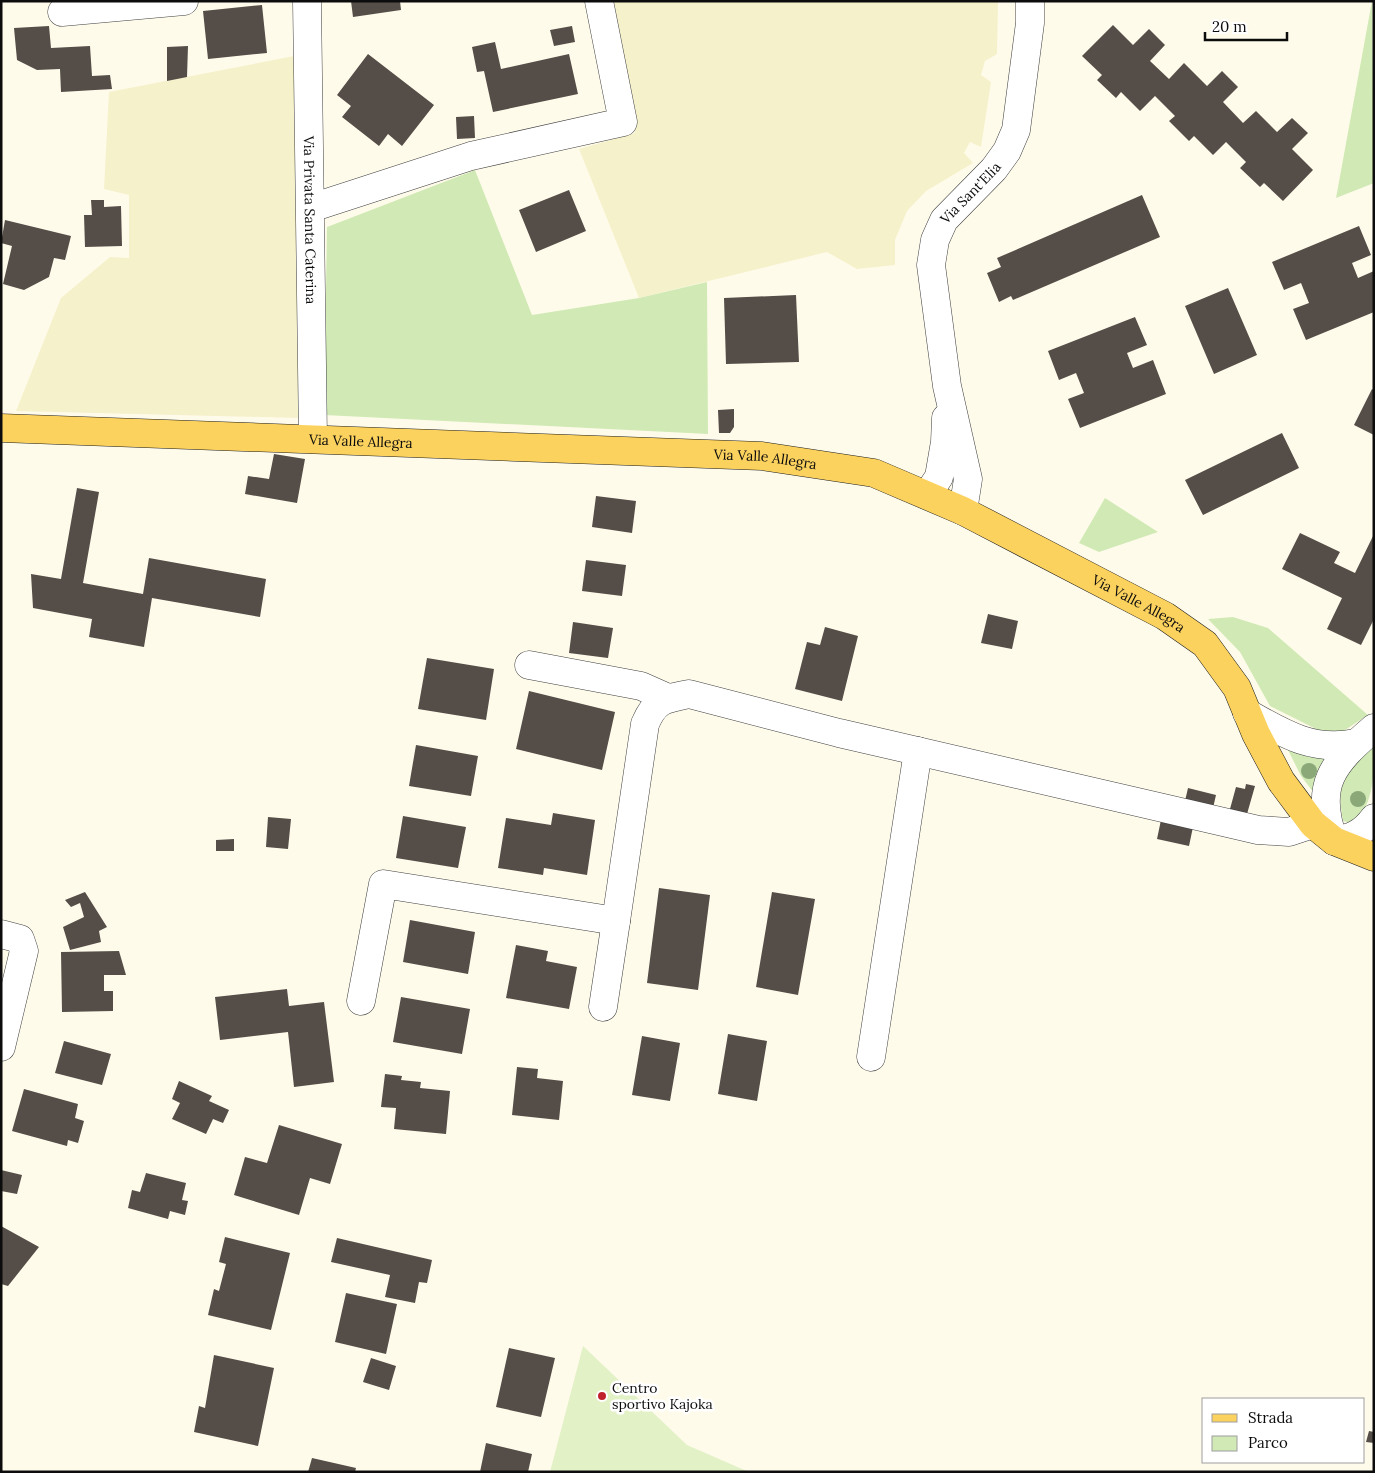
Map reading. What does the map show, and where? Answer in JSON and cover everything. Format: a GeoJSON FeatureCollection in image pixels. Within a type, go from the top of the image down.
{"type":"FeatureCollection","features":[{"type":"Feature","properties":{"kind":"main road","name":"Via Valle Allegra"},"geometry":{"type":"LineString","coordinates":[[1,428],[762,456],[874,474],[963,511],[1165,616],[1206,644],[1237,688],[1247,713],[1281,781],[1324,832]]}},
{"type":"Feature","properties":{"kind":"main road"},"geometry":{"type":"LineString","coordinates":[[1324,832],[1374,857]]}},
{"type":"Feature","properties":{"kind":"street"},"geometry":{"type":"LineString","coordinates":[[62,12],[184,1]]}},
{"type":"Feature","properties":{"kind":"street","name":"Via Privata Santa Caterina"},"geometry":{"type":"LineString","coordinates":[[307,1],[313,439]]}},
{"type":"Feature","properties":{"kind":"street"},"geometry":{"type":"LineString","coordinates":[[311,208],[471,156],[623,122],[598,1]]}},
{"type":"Feature","properties":{"kind":"street","name":"Via Sant'Elia"},"geometry":{"type":"LineString","coordinates":[[946,386],[931,265],[935,240],[944,220],[994,169],[1008,151],[1016,130],[1030,23],[1030,1]]}},
{"type":"Feature","properties":{"kind":"street"},"geometry":{"type":"LineString","coordinates":[[927,495],[939,477],[942,460],[945,442],[946,386]]}},
{"type":"Feature","properties":{"kind":"street"},"geometry":{"type":"LineString","coordinates":[[946,386],[968,479],[963,511]]}},
{"type":"Feature","properties":{"kind":"street"},"geometry":{"type":"LineString","coordinates":[[529,665],[641,686],[668,698]]}},
{"type":"Feature","properties":{"kind":"street"},"geometry":{"type":"LineString","coordinates":[[603,1007],[645,724],[652,709],[668,698],[689,694],[918,751],[1258,830],[1324,832],[1350,838],[1362,832],[1374,818]]}},
{"type":"Feature","properties":{"kind":"street"},"geometry":{"type":"LineString","coordinates":[[1247,713],[1300,740],[1335,747],[1365,736]]}},
{"type":"Feature","properties":{"kind":"street"},"geometry":{"type":"LineString","coordinates":[[1324,832],[1329,779],[1342,756],[1365,736]]}},
{"type":"Feature","properties":{"kind":"street"},"geometry":{"type":"LineString","coordinates":[[871,1057],[918,751]]}},
{"type":"Feature","properties":{"kind":"street"},"geometry":{"type":"LineString","coordinates":[[361,1001],[383,884],[616,921]]}},
{"type":"Feature","properties":{"kind":"street"},"geometry":{"type":"LineString","coordinates":[[1,934],[20,939],[24,951],[1,1047]]}},
{"type":"Feature","properties":{"kind":"shaded area"},"geometry":{"type":"Polygon","coordinates":[[[614,1],[998,1],[997,54],[985,61],[981,75],[991,82],[981,147],[970,142],[964,153],[973,163],[926,191],[907,211],[895,240],[895,265],[857,269],[827,252],[639,298],[579,149],[635,133],[614,1]]]}},
{"type":"Feature","properties":{"kind":"shaded area"},"geometry":{"type":"Polygon","coordinates":[[[294,56],[300,418],[16,411],[61,298],[110,257],[129,258],[129,195],[104,189],[109,92],[294,56]]]}},
{"type":"Feature","properties":{"kind":"green space"},"geometry":{"type":"Polygon","coordinates":[[[1372,1],[1374,183],[1336,198],[1372,1]]]}},
{"type":"Feature","properties":{"kind":"green space"},"geometry":{"type":"Polygon","coordinates":[[[475,170],[532,315],[639,298],[707,282],[708,434],[324,415],[327,227],[475,170]]]}},
{"type":"Feature","properties":{"kind":"green space"},"geometry":{"type":"Polygon","coordinates":[[[1105,498],[1158,532],[1099,552],[1079,543],[1105,498]]]}},
{"type":"Feature","properties":{"kind":"green space"},"geometry":{"type":"Polygon","coordinates":[[[1233,617],[1268,628],[1368,715],[1342,732],[1324,733],[1270,706],[1240,652],[1208,619],[1233,617]]]}},
{"type":"Feature","properties":{"kind":"green space"},"geometry":{"type":"Polygon","coordinates":[[[1374,742],[1372,787],[1366,807],[1353,824],[1343,821],[1341,794],[1345,776],[1374,742]]]}},
{"type":"Feature","properties":{"kind":"green space"},"geometry":{"type":"Polygon","coordinates":[[[1285,744],[1327,759],[1317,797],[1301,776],[1285,744]]]}},
{"type":"Feature","properties":{"kind":"green space","name":"Centro sportivo Kajoka"},"geometry":{"type":"Polygon","coordinates":[[[583,1346],[687,1445],[749,1472],[550,1472],[583,1346]]]}},
{"type":"Feature","properties":{"kind":"building"},"geometry":{"type":"Polygon","coordinates":[[[351,1],[400,1],[401,10],[353,17],[351,1]]]}},
{"type":"Feature","properties":{"kind":"building"},"geometry":{"type":"Polygon","coordinates":[[[262,5],[267,53],[208,59],[203,11],[262,5]]]}},
{"type":"Feature","properties":{"kind":"building"},"geometry":{"type":"Polygon","coordinates":[[[1113,25],[1133,45],[1149,29],[1165,45],[1150,61],[1169,79],[1184,63],[1207,86],[1222,71],[1238,87],[1223,102],[1243,123],[1256,111],[1277,132],[1292,118],[1308,133],[1292,149],[1313,170],[1283,201],[1264,183],[1260,187],[1240,168],[1246,162],[1226,142],[1213,155],[1194,136],[1189,141],[1169,121],[1175,116],[1155,96],[1140,111],[1121,92],[1116,98],[1097,80],[1102,75],[1082,56],[1113,25]]]}},
{"type":"Feature","properties":{"kind":"building"},"geometry":{"type":"Polygon","coordinates":[[[49,26],[51,48],[90,46],[92,76],[110,75],[112,89],[61,92],[60,69],[37,70],[17,60],[14,28],[49,26]]]}},
{"type":"Feature","properties":{"kind":"building"},"geometry":{"type":"Polygon","coordinates":[[[572,26],[575,42],[554,46],[550,30],[572,26]]]}},
{"type":"Feature","properties":{"kind":"building"},"geometry":{"type":"Polygon","coordinates":[[[495,42],[501,69],[569,54],[578,94],[493,112],[484,71],[477,72],[472,47],[495,42]]]}},
{"type":"Feature","properties":{"kind":"building"},"geometry":{"type":"Polygon","coordinates":[[[188,46],[187,77],[167,81],[167,47],[188,46]]]}},
{"type":"Feature","properties":{"kind":"building"},"geometry":{"type":"Polygon","coordinates":[[[368,54],[434,105],[402,146],[388,134],[379,146],[342,117],[351,106],[337,95],[368,54]]]}},
{"type":"Feature","properties":{"kind":"building"},"geometry":{"type":"Polygon","coordinates":[[[474,116],[475,138],[457,139],[456,117],[474,116]]]}},
{"type":"Feature","properties":{"kind":"building"},"geometry":{"type":"Polygon","coordinates":[[[569,190],[586,231],[536,252],[519,210],[569,190]]]}},
{"type":"Feature","properties":{"kind":"building"},"geometry":{"type":"Polygon","coordinates":[[[1142,195],[1160,237],[1013,300],[1011,296],[999,302],[987,273],[1001,267],[997,258],[1142,195]]]}},
{"type":"Feature","properties":{"kind":"building"},"geometry":{"type":"Polygon","coordinates":[[[91,200],[104,200],[104,207],[121,206],[122,246],[85,247],[84,215],[92,215],[91,200]]]}},
{"type":"Feature","properties":{"kind":"building"},"geometry":{"type":"Polygon","coordinates":[[[5,220],[71,236],[65,260],[54,258],[49,277],[24,290],[3,284],[12,246],[1,243],[5,220]]]}},
{"type":"Feature","properties":{"kind":"building"},"geometry":{"type":"Polygon","coordinates":[[[1359,226],[1371,255],[1352,263],[1358,278],[1374,271],[1374,312],[1306,340],[1293,309],[1309,303],[1301,283],[1284,290],[1272,262],[1359,226]]]}},
{"type":"Feature","properties":{"kind":"building"},"geometry":{"type":"Polygon","coordinates":[[[1228,288],[1257,355],[1214,374],[1185,306],[1228,288]]]}},
{"type":"Feature","properties":{"kind":"building"},"geometry":{"type":"Polygon","coordinates":[[[796,295],[799,362],[726,364],[724,298],[796,295]]]}},
{"type":"Feature","properties":{"kind":"building"},"geometry":{"type":"Polygon","coordinates":[[[1135,317],[1147,345],[1127,353],[1133,368],[1153,360],[1166,394],[1080,428],[1068,399],[1084,393],[1076,373],[1059,380],[1048,351],[1135,317]]]}},
{"type":"Feature","properties":{"kind":"building"},"geometry":{"type":"Polygon","coordinates":[[[1372,389],[1374,390],[1374,435],[1354,425],[1372,389]]]}},
{"type":"Feature","properties":{"kind":"building"},"geometry":{"type":"Polygon","coordinates":[[[734,409],[734,427],[730,433],[719,433],[718,410],[734,409]]]}},
{"type":"Feature","properties":{"kind":"building"},"geometry":{"type":"Polygon","coordinates":[[[1282,433],[1299,468],[1203,515],[1185,480],[1282,433]]]}},
{"type":"Feature","properties":{"kind":"building"},"geometry":{"type":"Polygon","coordinates":[[[274,454],[305,459],[297,503],[245,494],[248,476],[269,479],[274,454]]]}},
{"type":"Feature","properties":{"kind":"building"},"geometry":{"type":"Polygon","coordinates":[[[77,488],[99,492],[83,583],[143,594],[149,558],[266,579],[260,617],[152,598],[144,647],[89,637],[92,619],[33,608],[31,574],[61,579],[77,488]]]}},
{"type":"Feature","properties":{"kind":"building"},"geometry":{"type":"Polygon","coordinates":[[[596,496],[636,501],[632,533],[592,527],[596,496]]]}},
{"type":"Feature","properties":{"kind":"building"},"geometry":{"type":"Polygon","coordinates":[[[1300,533],[1340,552],[1334,563],[1355,573],[1374,534],[1374,619],[1361,645],[1327,629],[1342,598],[1282,569],[1300,533]]]}},
{"type":"Feature","properties":{"kind":"building"},"geometry":{"type":"Polygon","coordinates":[[[586,560],[626,565],[622,596],[582,591],[586,560]]]}},
{"type":"Feature","properties":{"kind":"building"},"geometry":{"type":"Polygon","coordinates":[[[988,614],[1018,621],[1012,649],[981,643],[988,614]]]}},
{"type":"Feature","properties":{"kind":"building"},"geometry":{"type":"Polygon","coordinates":[[[573,622],[613,628],[608,658],[569,653],[573,622]]]}},
{"type":"Feature","properties":{"kind":"building"},"geometry":{"type":"Polygon","coordinates":[[[825,627],[858,636],[842,701],[795,689],[807,642],[820,645],[825,627]]]}},
{"type":"Feature","properties":{"kind":"building"},"geometry":{"type":"Polygon","coordinates":[[[427,658],[494,669],[486,720],[418,709],[427,658]]]}},
{"type":"Feature","properties":{"kind":"building"},"geometry":{"type":"Polygon","coordinates":[[[529,691],[615,712],[602,770],[516,749],[529,691]]]}},
{"type":"Feature","properties":{"kind":"building"},"geometry":{"type":"Polygon","coordinates":[[[416,745],[478,756],[471,796],[409,786],[416,745]]]}},
{"type":"Feature","properties":{"kind":"building"},"geometry":{"type":"Polygon","coordinates":[[[1246,784],[1255,786],[1247,814],[1230,809],[1236,787],[1245,789],[1246,784]]]}},
{"type":"Feature","properties":{"kind":"building"},"geometry":{"type":"Polygon","coordinates":[[[1188,788],[1216,795],[1213,808],[1185,801],[1188,788]]]}},
{"type":"Feature","properties":{"kind":"building"},"geometry":{"type":"Polygon","coordinates":[[[553,813],[595,820],[587,875],[544,868],[543,875],[498,868],[506,818],[551,825],[553,813]]]}},
{"type":"Feature","properties":{"kind":"building"},"geometry":{"type":"Polygon","coordinates":[[[403,816],[466,827],[458,868],[396,858],[403,816]]]}},
{"type":"Feature","properties":{"kind":"building"},"geometry":{"type":"Polygon","coordinates":[[[268,817],[291,819],[288,849],[266,847],[268,817]]]}},
{"type":"Feature","properties":{"kind":"building"},"geometry":{"type":"Polygon","coordinates":[[[1161,820],[1193,827],[1189,846],[1157,839],[1161,820]]]}},
{"type":"Feature","properties":{"kind":"building"},"geometry":{"type":"Polygon","coordinates":[[[234,839],[234,851],[216,851],[216,840],[234,839]]]}},
{"type":"Feature","properties":{"kind":"building"},"geometry":{"type":"Polygon","coordinates":[[[659,888],[710,895],[698,990],[647,983],[659,888]]]}},
{"type":"Feature","properties":{"kind":"building"},"geometry":{"type":"Polygon","coordinates":[[[85,892],[107,927],[99,931],[101,942],[70,950],[63,927],[84,917],[80,903],[71,907],[65,900],[85,892]]]}},
{"type":"Feature","properties":{"kind":"building"},"geometry":{"type":"Polygon","coordinates":[[[772,892],[815,899],[798,995],[756,987],[772,892]]]}},
{"type":"Feature","properties":{"kind":"building"},"geometry":{"type":"Polygon","coordinates":[[[410,920],[475,932],[468,974],[403,962],[410,920]]]}},
{"type":"Feature","properties":{"kind":"building"},"geometry":{"type":"Polygon","coordinates":[[[516,945],[548,951],[546,961],[577,967],[569,1009],[506,998],[516,945]]]}},
{"type":"Feature","properties":{"kind":"building"},"geometry":{"type":"Polygon","coordinates":[[[119,951],[126,975],[104,975],[104,991],[113,991],[113,1011],[62,1012],[61,952],[119,951]]]}},
{"type":"Feature","properties":{"kind":"building"},"geometry":{"type":"Polygon","coordinates":[[[287,989],[289,1006],[324,1002],[334,1082],[294,1087],[288,1032],[220,1040],[215,997],[287,989]]]}},
{"type":"Feature","properties":{"kind":"building"},"geometry":{"type":"Polygon","coordinates":[[[401,997],[470,1009],[462,1054],[393,1042],[401,997]]]}},
{"type":"Feature","properties":{"kind":"building"},"geometry":{"type":"Polygon","coordinates":[[[728,1034],[767,1041],[757,1101],[718,1094],[728,1034]]]}},
{"type":"Feature","properties":{"kind":"building"},"geometry":{"type":"Polygon","coordinates":[[[642,1036],[680,1043],[670,1101],[632,1095],[642,1036]]]}},
{"type":"Feature","properties":{"kind":"building"},"geometry":{"type":"Polygon","coordinates":[[[64,1041],[111,1054],[102,1085],[55,1073],[64,1041]]]}},
{"type":"Feature","properties":{"kind":"building"},"geometry":{"type":"Polygon","coordinates":[[[517,1067],[538,1069],[537,1078],[563,1081],[559,1120],[512,1115],[517,1067]]]}},
{"type":"Feature","properties":{"kind":"building"},"geometry":{"type":"Polygon","coordinates":[[[385,1074],[402,1076],[401,1080],[421,1082],[420,1088],[450,1091],[446,1134],[394,1129],[396,1108],[381,1107],[385,1074]]]}},
{"type":"Feature","properties":{"kind":"building"},"geometry":{"type":"Polygon","coordinates":[[[179,1081],[212,1096],[209,1101],[229,1110],[223,1123],[213,1119],[206,1134],[172,1119],[180,1103],[172,1099],[179,1081]]]}},
{"type":"Feature","properties":{"kind":"building"},"geometry":{"type":"Polygon","coordinates":[[[24,1089],[78,1104],[75,1118],[84,1121],[78,1143],[68,1140],[67,1146],[12,1131],[24,1089]]]}},
{"type":"Feature","properties":{"kind":"building"},"geometry":{"type":"Polygon","coordinates":[[[279,1125],[342,1144],[330,1184],[310,1178],[299,1215],[234,1195],[245,1157],[267,1163],[279,1125]]]}},
{"type":"Feature","properties":{"kind":"building"},"geometry":{"type":"Polygon","coordinates":[[[1,1170],[22,1175],[17,1194],[1,1191],[1,1170]]]}},
{"type":"Feature","properties":{"kind":"building"},"geometry":{"type":"Polygon","coordinates":[[[146,1173],[186,1183],[182,1200],[188,1201],[185,1215],[170,1211],[168,1219],[128,1208],[132,1190],[140,1192],[146,1173]]]}},
{"type":"Feature","properties":{"kind":"building"},"geometry":{"type":"Polygon","coordinates":[[[1,1226],[39,1247],[8,1286],[1,1284],[1,1226]]]}},
{"type":"Feature","properties":{"kind":"building"},"geometry":{"type":"Polygon","coordinates":[[[225,1237],[290,1253],[271,1330],[208,1315],[214,1289],[219,1291],[226,1264],[219,1262],[225,1237]]]}},
{"type":"Feature","properties":{"kind":"building"},"geometry":{"type":"Polygon","coordinates":[[[337,1238],[432,1260],[427,1283],[419,1282],[415,1303],[385,1297],[390,1275],[331,1262],[337,1238]]]}},
{"type":"Feature","properties":{"kind":"building"},"geometry":{"type":"Polygon","coordinates":[[[346,1293],[397,1304],[386,1354],[335,1342],[346,1293]]]}},
{"type":"Feature","properties":{"kind":"building"},"geometry":{"type":"Polygon","coordinates":[[[509,1348],[555,1358],[541,1417],[496,1407],[509,1348]]]}},
{"type":"Feature","properties":{"kind":"building"},"geometry":{"type":"Polygon","coordinates":[[[214,1355],[274,1368],[258,1446],[194,1432],[199,1406],[205,1408],[214,1355]]]}},
{"type":"Feature","properties":{"kind":"building"},"geometry":{"type":"Polygon","coordinates":[[[371,1358],[396,1366],[389,1390],[363,1382],[371,1358]]]}},
{"type":"Feature","properties":{"kind":"building"},"geometry":{"type":"Polygon","coordinates":[[[1369,1431],[1374,1432],[1374,1443],[1366,1442],[1369,1431]]]}},
{"type":"Feature","properties":{"kind":"building"},"geometry":{"type":"Polygon","coordinates":[[[486,1443],[532,1454],[528,1472],[480,1472],[486,1443]]]}},
{"type":"Feature","properties":{"kind":"building"},"geometry":{"type":"Polygon","coordinates":[[[312,1458],[356,1468],[355,1472],[308,1472],[312,1458]]]}},
{"type":"Feature","properties":{"kind":"place","name":"Centro sportivo Kajoka"},"geometry":{"type":"Point","coordinates":[602,1396]}}]}
